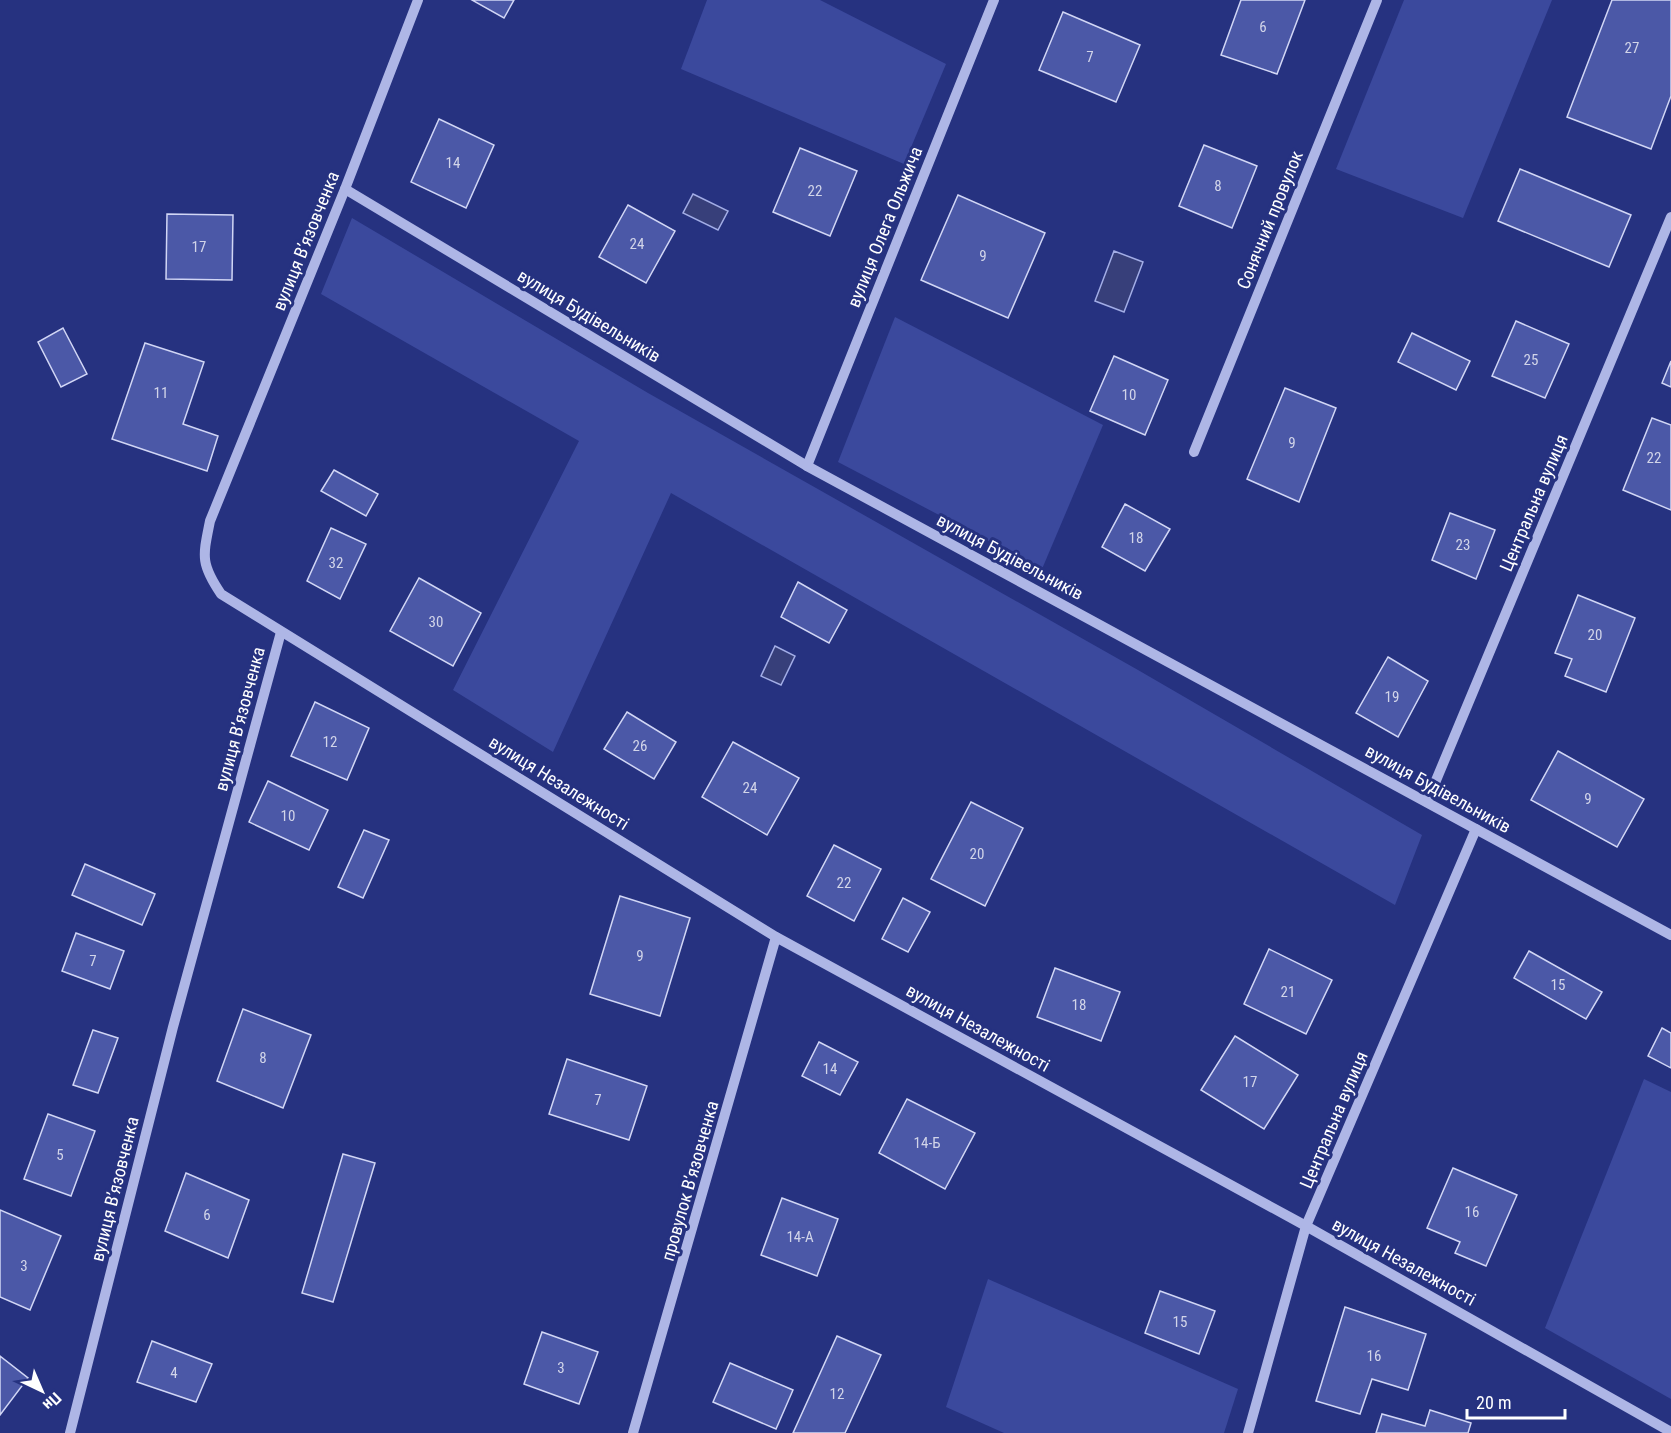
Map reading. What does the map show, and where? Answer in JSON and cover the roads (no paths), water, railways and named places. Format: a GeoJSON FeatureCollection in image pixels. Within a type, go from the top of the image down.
{"type":"FeatureCollection","features":[{"type":"Feature","properties":{"kind":"street","name":"вулиця Вʼязовченка"},"geometry":{"type":"LineString","coordinates":[[70,1433],[172,1027],[281,632],[221,594],[206,572],[204,553],[210,521],[345,189],[418,0]]}},
{"type":"Feature","properties":{"kind":"street","name":"вулиця Олега Ольжича"},"geometry":{"type":"LineString","coordinates":[[807,466],[994,0]]}},
{"type":"Feature","properties":{"kind":"street","name":"Сонячний провулок"},"geometry":{"type":"LineString","coordinates":[[1194,452],[1377,0]]}},
{"type":"Feature","properties":{"kind":"street","name":"вулиця Будівельників"},"geometry":{"type":"LineString","coordinates":[[345,189],[807,466],[1671,935]]}},
{"type":"Feature","properties":{"kind":"street","name":"Центральна вулиця"},"geometry":{"type":"LineString","coordinates":[[1427,802],[1671,217]]}},
{"type":"Feature","properties":{"kind":"street","name":"вулиця Незалежності"},"geometry":{"type":"LineString","coordinates":[[281,632],[776,937],[1306,1226],[1671,1432]]}},
{"type":"Feature","properties":{"kind":"street","name":"Центральна вулиця"},"geometry":{"type":"LineString","coordinates":[[1248,1433],[1306,1226],[1476,829]]}},
{"type":"Feature","properties":{"kind":"street","name":"провулок Вʼязовченка"},"geometry":{"type":"LineString","coordinates":[[633,1433],[776,937]]}}]}
